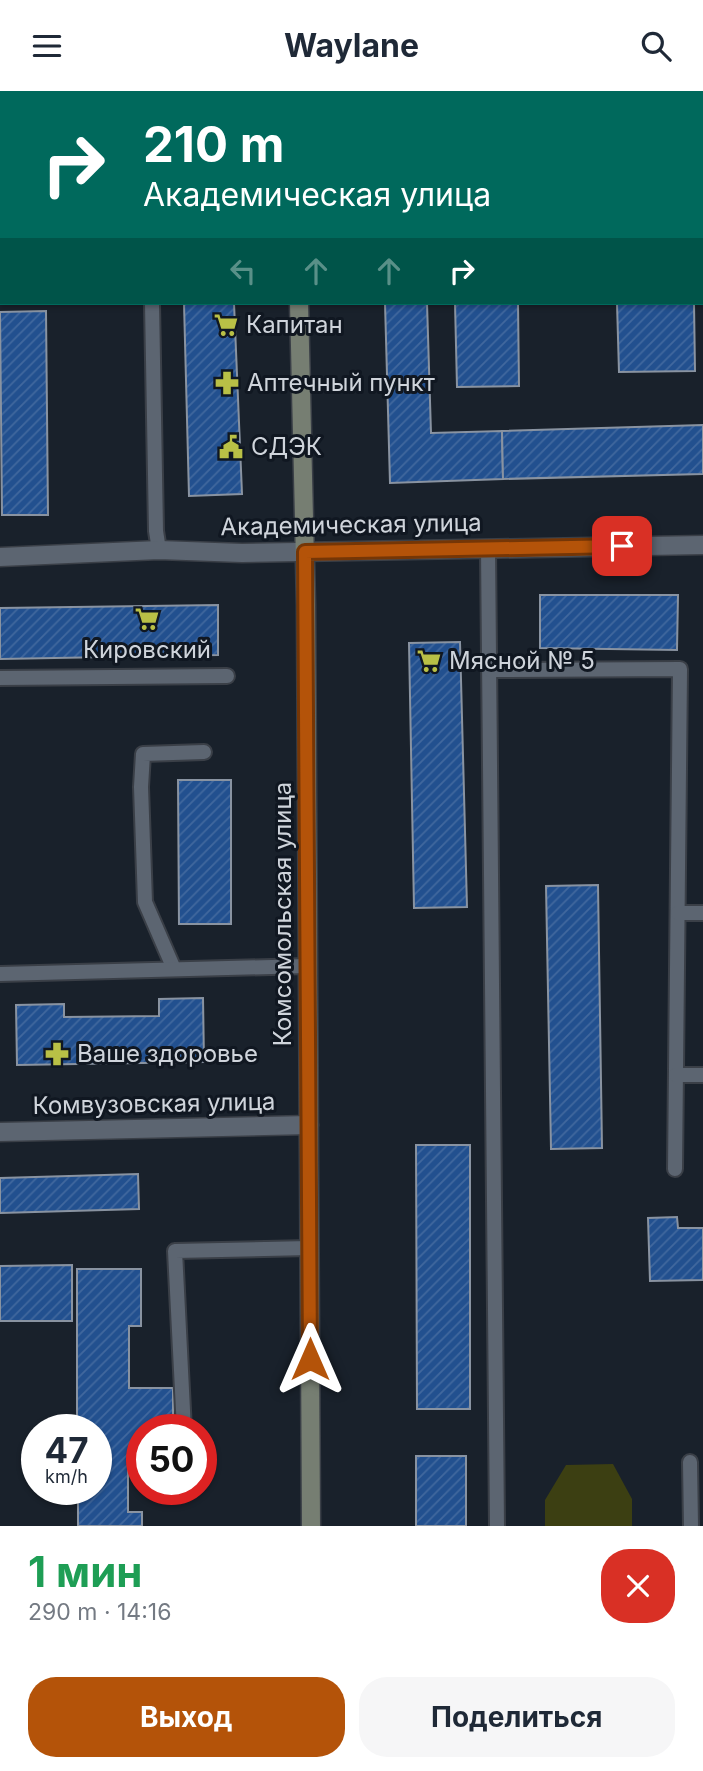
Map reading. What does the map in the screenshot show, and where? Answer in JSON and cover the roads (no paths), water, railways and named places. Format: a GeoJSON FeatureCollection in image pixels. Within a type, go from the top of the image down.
{"type":"FeatureCollection","features":[{"type":"Feature","properties":{"kind":"main road","name":"Комсомольская улица"},"geometry":{"type":"LineString","coordinates":[[299,305],[305,552],[311,1526]]}},
{"type":"Feature","properties":{"kind":"street","name":"Академическая улица"},"geometry":{"type":"LineString","coordinates":[[0,557],[159,550],[305,552],[703,545]]}},
{"type":"Feature","properties":{"kind":"street","name":"Комвузовская улица"},"geometry":{"type":"LineString","coordinates":[[0,1132],[309,1125]]}},
{"type":"Feature","properties":{"kind":"lane"},"geometry":{"type":"LineString","coordinates":[[152,305],[155,518],[159,550]]}},
{"type":"Feature","properties":{"kind":"lane"},"geometry":{"type":"LineString","coordinates":[[488,548],[486,592],[490,670],[497,1526]]}},
{"type":"Feature","properties":{"kind":"lane"},"geometry":{"type":"LineString","coordinates":[[490,670],[680,669],[676,1169]]}},
{"type":"Feature","properties":{"kind":"lane"},"geometry":{"type":"LineString","coordinates":[[0,678],[227,676]]}},
{"type":"Feature","properties":{"kind":"lane"},"geometry":{"type":"LineString","coordinates":[[174,969],[145,902],[141,787],[144,754],[204,752]]}},
{"type":"Feature","properties":{"kind":"lane"},"geometry":{"type":"LineString","coordinates":[[678,913],[703,913]]}},
{"type":"Feature","properties":{"kind":"lane"},"geometry":{"type":"LineString","coordinates":[[0,974],[307,967]]}},
{"type":"Feature","properties":{"kind":"lane"},"geometry":{"type":"LineString","coordinates":[[676,1075],[703,1075]]}},
{"type":"Feature","properties":{"kind":"lane"},"geometry":{"type":"LineString","coordinates":[[183,1414],[175,1251],[309,1248]]}},
{"type":"Feature","properties":{"kind":"lane"},"geometry":{"type":"LineString","coordinates":[[690,1462],[691,1526]]}},
{"type":"Feature","properties":{"kind":"place","name":"Капитан"},"geometry":{"type":"Point","coordinates":[226,325]}},
{"type":"Feature","properties":{"kind":"place","name":"Аптечный пункт"},"geometry":{"type":"Point","coordinates":[227,383]}},
{"type":"Feature","properties":{"kind":"place","name":"СДЭК"},"geometry":{"type":"Point","coordinates":[231,447]}},
{"type":"Feature","properties":{"kind":"place","name":"Кировский"},"geometry":{"type":"Point","coordinates":[147,619]}},
{"type":"Feature","properties":{"kind":"place","name":"Мясной № 5"},"geometry":{"type":"Point","coordinates":[429,661]}},
{"type":"Feature","properties":{"kind":"place","name":"Ваше здоровье"},"geometry":{"type":"Point","coordinates":[57,1054]}}]}
